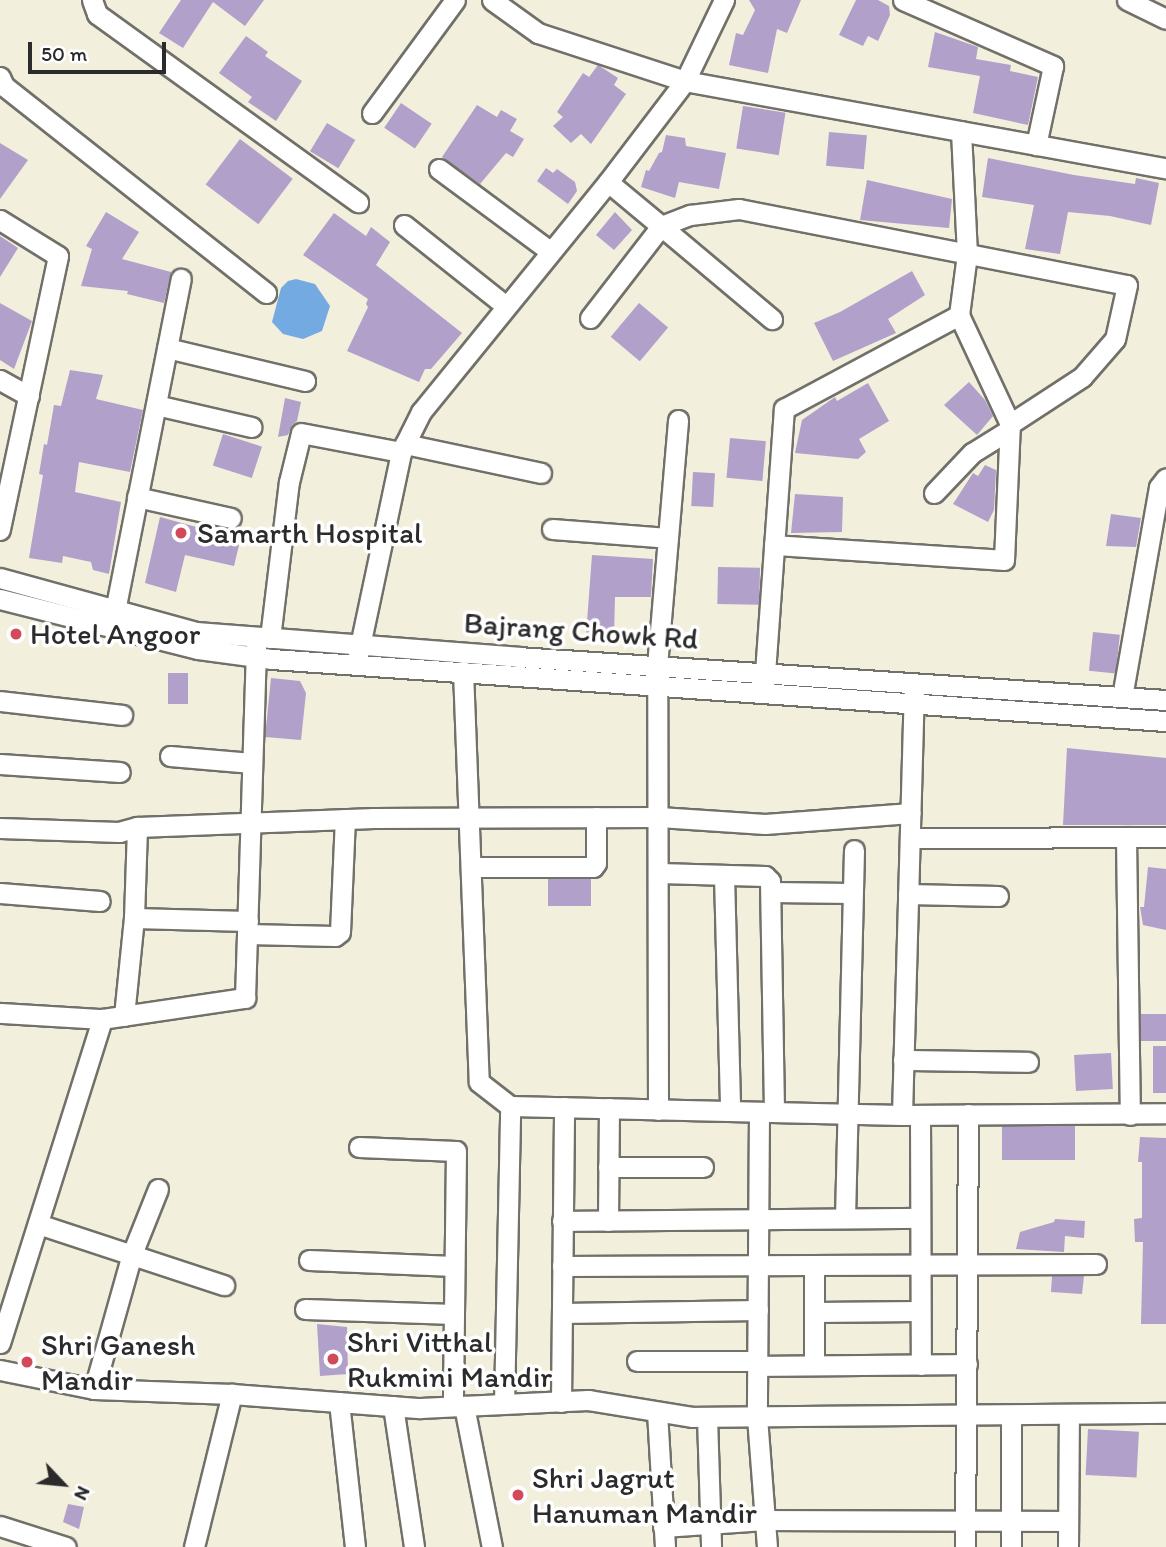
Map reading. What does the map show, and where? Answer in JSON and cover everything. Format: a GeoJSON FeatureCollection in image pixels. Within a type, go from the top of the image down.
{"type":"FeatureCollection","features":[{"type":"Feature","properties":{"kind":"street"},"geometry":{"type":"LineString","coordinates":[[92,0],[97,14],[358,202]]}},
{"type":"Feature","properties":{"kind":"street"},"geometry":{"type":"LineString","coordinates":[[372,114],[456,0]]}},
{"type":"Feature","properties":{"kind":"street"},"geometry":{"type":"LineString","coordinates":[[492,0],[538,33],[685,81],[1166,168]]}},
{"type":"Feature","properties":{"kind":"street"},"geometry":{"type":"LineString","coordinates":[[358,654],[403,448],[421,412],[608,182],[685,81],[724,0]]}},
{"type":"Feature","properties":{"kind":"street"},"geometry":{"type":"LineString","coordinates":[[903,0],[1052,66],[1036,145]]}},
{"type":"Feature","properties":{"kind":"street"},"geometry":{"type":"LineString","coordinates":[[1136,2],[1166,19]]}},
{"type":"Feature","properties":{"kind":"street"},"geometry":{"type":"LineString","coordinates":[[0,77],[4,86],[266,293]]}},
{"type":"Feature","properties":{"kind":"street"},"geometry":{"type":"LineString","coordinates":[[774,545],[1004,560],[1010,427],[960,315],[967,254],[961,131]]}},
{"type":"Feature","properties":{"kind":"street"},"geometry":{"type":"LineString","coordinates":[[439,169],[550,251]]}},
{"type":"Feature","properties":{"kind":"street"},"geometry":{"type":"LineString","coordinates":[[608,182],[772,318]]}},
{"type":"Feature","properties":{"kind":"street"},"geometry":{"type":"LineString","coordinates":[[590,318],[661,226],[690,215],[738,209],[1127,285],[1115,338],[1082,377],[972,453],[934,494]]}},
{"type":"Feature","properties":{"kind":"street"},"geometry":{"type":"LineString","coordinates":[[0,220],[58,256],[0,530]]}},
{"type":"Feature","properties":{"kind":"street"},"geometry":{"type":"LineString","coordinates":[[404,225],[506,306]]}},
{"type":"Feature","properties":{"kind":"street"},"geometry":{"type":"LineString","coordinates":[[113,619],[181,279]]}},
{"type":"Feature","properties":{"kind":"street"},"geometry":{"type":"LineString","coordinates":[[764,682],[784,409],[960,315]]}},
{"type":"Feature","properties":{"kind":"street"},"geometry":{"type":"LineString","coordinates":[[167,348],[305,381]]}},
{"type":"Feature","properties":{"kind":"street"},"geometry":{"type":"LineString","coordinates":[[0,380],[29,396]]}},
{"type":"Feature","properties":{"kind":"street"},"geometry":{"type":"LineString","coordinates":[[156,405],[251,427]]}},
{"type":"Feature","properties":{"kind":"street"},"geometry":{"type":"LineString","coordinates":[[658,1110],[658,675],[678,420]]}},
{"type":"Feature","properties":{"kind":"street"},"geometry":{"type":"LineString","coordinates":[[0,1013],[102,1019],[245,998],[256,657],[262,637],[289,482],[301,433],[541,473]]}},
{"type":"Feature","properties":{"kind":"street"},"geometry":{"type":"LineString","coordinates":[[1122,697],[1158,535],[1159,487],[1166,478]]}},
{"type":"Feature","properties":{"kind":"street"},"geometry":{"type":"LineString","coordinates":[[137,497],[231,518]]}},
{"type":"Feature","properties":{"kind":"street"},"geometry":{"type":"LineString","coordinates":[[552,529],[668,538]]}},
{"type":"Feature","properties":{"kind":"street","name":"Bajrang Chowk Rd"},"geometry":{"type":"LineString","coordinates":[[0,578],[198,649],[256,657],[358,654],[764,682],[914,693],[1166,721]]}},
{"type":"Feature","properties":{"kind":"street","name":"Bajrang Chowk Rd"},"geometry":{"type":"LineString","coordinates":[[0,599],[196,632],[262,637],[463,671],[658,675]]}},
{"type":"Feature","properties":{"kind":"street"},"geometry":{"type":"LineString","coordinates":[[463,671],[479,1082],[510,1106],[911,1115],[1166,1113]]}},
{"type":"Feature","properties":{"kind":"street"},"geometry":{"type":"LineString","coordinates":[[914,693],[903,1060],[920,1218],[921,1364]]}},
{"type":"Feature","properties":{"kind":"street","name":"Bajrang Chowk Rd"},"geometry":{"type":"LineString","coordinates":[[914,693],[1166,700]]}},
{"type":"Feature","properties":{"kind":"street"},"geometry":{"type":"LineString","coordinates":[[0,701],[122,715]]}},
{"type":"Feature","properties":{"kind":"street"},"geometry":{"type":"LineString","coordinates":[[170,756],[252,763]]}},
{"type":"Feature","properties":{"kind":"street"},"geometry":{"type":"LineString","coordinates":[[0,764],[120,772]]}},
{"type":"Feature","properties":{"kind":"street"},"geometry":{"type":"LineString","coordinates":[[0,828],[119,832],[137,827],[468,817],[659,817],[765,824],[911,813]]}},
{"type":"Feature","properties":{"kind":"street"},"geometry":{"type":"LineString","coordinates":[[471,867],[593,867],[596,863],[597,817]]}},
{"type":"Feature","properties":{"kind":"street"},"geometry":{"type":"LineString","coordinates":[[134,918],[335,936],[340,932],[345,819]]}},
{"type":"Feature","properties":{"kind":"street"},"geometry":{"type":"LineString","coordinates":[[124,1016],[134,918],[137,827]]}},
{"type":"Feature","properties":{"kind":"street"},"geometry":{"type":"LineString","coordinates":[[1126,837],[1130,1115]]}},
{"type":"Feature","properties":{"kind":"street"},"geometry":{"type":"LineString","coordinates":[[910,838],[1166,837]]}},
{"type":"Feature","properties":{"kind":"street"},"geometry":{"type":"LineString","coordinates":[[845,1218],[845,1114],[854,850]]}},
{"type":"Feature","properties":{"kind":"street"},"geometry":{"type":"LineString","coordinates":[[659,873],[765,876],[770,881],[766,1112],[758,1218],[757,1417],[767,1547]]}},
{"type":"Feature","properties":{"kind":"street"},"geometry":{"type":"LineString","coordinates":[[724,874],[730,1111]]}},
{"type":"Feature","properties":{"kind":"street"},"geometry":{"type":"LineString","coordinates":[[771,892],[852,893]]}},
{"type":"Feature","properties":{"kind":"street"},"geometry":{"type":"LineString","coordinates":[[0,893],[100,901]]}},
{"type":"Feature","properties":{"kind":"street"},"geometry":{"type":"LineString","coordinates":[[908,894],[998,895]]}},
{"type":"Feature","properties":{"kind":"street"},"geometry":{"type":"LineString","coordinates":[[0,1342],[102,1019]]}},
{"type":"Feature","properties":{"kind":"street"},"geometry":{"type":"LineString","coordinates":[[903,1060],[1028,1062]]}},
{"type":"Feature","properties":{"kind":"street"},"geometry":{"type":"LineString","coordinates":[[505,1404],[510,1106]]}},
{"type":"Feature","properties":{"kind":"street"},"geometry":{"type":"LineString","coordinates":[[561,1402],[564,1107]]}},
{"type":"Feature","properties":{"kind":"street"},"geometry":{"type":"LineString","coordinates":[[608,1221],[609,1108]]}},
{"type":"Feature","properties":{"kind":"street"},"geometry":{"type":"LineString","coordinates":[[965,1547],[968,1114]]}},
{"type":"Feature","properties":{"kind":"street"},"geometry":{"type":"LineString","coordinates":[[359,1147],[456,1151],[454,1314],[459,1406],[492,1547]]}},
{"type":"Feature","properties":{"kind":"street"},"geometry":{"type":"LineString","coordinates":[[608,1167],[703,1167]]}},
{"type":"Feature","properties":{"kind":"street"},"geometry":{"type":"LineString","coordinates":[[94,1389],[132,1254],[158,1188]]}},
{"type":"Feature","properties":{"kind":"street"},"geometry":{"type":"LineString","coordinates":[[562,1221],[920,1218]]}},
{"type":"Feature","properties":{"kind":"street"},"geometry":{"type":"LineString","coordinates":[[38,1224],[224,1285]]}},
{"type":"Feature","properties":{"kind":"street"},"geometry":{"type":"LineString","coordinates":[[309,1260],[454,1266]]}},
{"type":"Feature","properties":{"kind":"street"},"geometry":{"type":"LineString","coordinates":[[562,1266],[1096,1264]]}},
{"type":"Feature","properties":{"kind":"street"},"geometry":{"type":"LineString","coordinates":[[814,1265],[814,1365]]}},
{"type":"Feature","properties":{"kind":"street"},"geometry":{"type":"LineString","coordinates":[[305,1309],[454,1314]]}},
{"type":"Feature","properties":{"kind":"street"},"geometry":{"type":"LineString","coordinates":[[562,1313],[758,1310]]}},
{"type":"Feature","properties":{"kind":"street"},"geometry":{"type":"LineString","coordinates":[[814,1312],[920,1311]]}},
{"type":"Feature","properties":{"kind":"street"},"geometry":{"type":"LineString","coordinates":[[637,1361],[814,1365],[967,1364]]}},
{"type":"Feature","properties":{"kind":"street"},"geometry":{"type":"LineString","coordinates":[[0,1370],[94,1389],[232,1394],[393,1406],[588,1400],[657,1412],[707,1417],[1166,1413]]}},
{"type":"Feature","properties":{"kind":"street"},"geometry":{"type":"LineString","coordinates":[[194,1547],[232,1394]]}},
{"type":"Feature","properties":{"kind":"street"},"geometry":{"type":"LineString","coordinates":[[339,1402],[355,1547]]}},
{"type":"Feature","properties":{"kind":"street"},"geometry":{"type":"LineString","coordinates":[[393,1406],[414,1547]]}},
{"type":"Feature","properties":{"kind":"street"},"geometry":{"type":"LineString","coordinates":[[657,1412],[664,1537],[708,1524],[765,1520],[1068,1521]]}},
{"type":"Feature","properties":{"kind":"street"},"geometry":{"type":"LineString","coordinates":[[1068,1547],[1069,1414]]}},
{"type":"Feature","properties":{"kind":"street"},"geometry":{"type":"LineString","coordinates":[[1011,1415],[1011,1547]]}},
{"type":"Feature","properties":{"kind":"street"},"geometry":{"type":"LineString","coordinates":[[707,1417],[708,1524],[711,1547]]}},
{"type":"Feature","properties":{"kind":"street"},"geometry":{"type":"LineString","coordinates":[[0,1526],[66,1547]]}},
{"type":"Feature","properties":{"kind":"water"},"geometry":{"type":"Polygon","coordinates":[[[296,279],[315,284],[330,306],[322,331],[303,339],[283,334],[272,322],[281,288],[288,281],[296,279]]]}},
{"type":"Feature","properties":{"kind":"building"},"geometry":{"type":"Polygon","coordinates":[[[181,0],[264,0],[245,26],[213,2],[183,48],[159,33],[181,0]]]}},
{"type":"Feature","properties":{"kind":"building"},"geometry":{"type":"Polygon","coordinates":[[[749,0],[801,0],[787,33],[777,29],[768,73],[729,65],[736,33],[743,35],[755,10],[749,0]]]}},
{"type":"Feature","properties":{"kind":"building"},"geometry":{"type":"Polygon","coordinates":[[[856,0],[878,0],[889,6],[890,15],[878,41],[868,36],[863,46],[839,35],[856,0]]]}},
{"type":"Feature","properties":{"kind":"building"},"geometry":{"type":"Polygon","coordinates":[[[935,32],[978,47],[976,59],[1011,65],[1010,71],[1038,77],[1028,125],[973,113],[980,76],[928,67],[935,32]]]}},
{"type":"Feature","properties":{"kind":"building"},"geometry":{"type":"Polygon","coordinates":[[[246,36],[268,52],[265,56],[302,81],[276,121],[248,102],[252,97],[219,73],[246,36]]]}},
{"type":"Feature","properties":{"kind":"building"},"geometry":{"type":"Polygon","coordinates":[[[598,65],[618,78],[614,85],[626,94],[591,144],[581,134],[571,143],[553,126],[563,117],[557,112],[583,73],[589,77],[598,65]]]}},
{"type":"Feature","properties":{"kind":"building"},"geometry":{"type":"Polygon","coordinates":[[[401,103],[432,124],[415,149],[384,128],[401,103]]]}},
{"type":"Feature","properties":{"kind":"building"},"geometry":{"type":"Polygon","coordinates":[[[477,105],[497,117],[501,110],[517,119],[510,131],[524,139],[513,157],[506,153],[480,184],[442,157],[477,105]]]}},
{"type":"Feature","properties":{"kind":"building"},"geometry":{"type":"Polygon","coordinates":[[[743,106],[785,113],[779,155],[736,148],[743,106]]]}},
{"type":"Feature","properties":{"kind":"building"},"geometry":{"type":"Polygon","coordinates":[[[327,123],[355,140],[338,168],[310,151],[327,123]]]}},
{"type":"Feature","properties":{"kind":"building"},"geometry":{"type":"Polygon","coordinates":[[[829,132],[867,135],[864,169],[826,166],[829,132]]]}},
{"type":"Feature","properties":{"kind":"building"},"geometry":{"type":"Polygon","coordinates":[[[666,135],[685,138],[686,146],[726,153],[719,189],[679,182],[675,198],[641,187],[646,170],[649,171],[662,152],[666,135]]]}},
{"type":"Feature","properties":{"kind":"building"},"geometry":{"type":"Polygon","coordinates":[[[240,139],[293,179],[258,224],[206,185],[240,139]]]}},
{"type":"Feature","properties":{"kind":"building"},"geometry":{"type":"Polygon","coordinates":[[[0,143],[28,160],[0,199],[0,143]]]}},
{"type":"Feature","properties":{"kind":"building"},"geometry":{"type":"Polygon","coordinates":[[[988,158],[1135,184],[1136,178],[1159,183],[1151,225],[1110,216],[1068,212],[1060,254],[1025,249],[1034,205],[982,197],[988,158]]]}},
{"type":"Feature","properties":{"kind":"building"},"geometry":{"type":"Polygon","coordinates":[[[546,168],[553,173],[557,169],[575,182],[577,191],[568,204],[537,181],[546,168]]]}},
{"type":"Feature","properties":{"kind":"building"},"geometry":{"type":"Polygon","coordinates":[[[867,180],[952,199],[949,228],[860,220],[867,180]]]}},
{"type":"Feature","properties":{"kind":"building"},"geometry":{"type":"Polygon","coordinates":[[[106,212],[139,232],[122,259],[171,272],[164,303],[127,294],[128,291],[81,286],[92,249],[86,246],[106,212]]]}},
{"type":"Feature","properties":{"kind":"building"},"geometry":{"type":"Polygon","coordinates":[[[615,212],[632,230],[614,250],[596,235],[615,212]]]}},
{"type":"Feature","properties":{"kind":"building"},"geometry":{"type":"Polygon","coordinates":[[[334,213],[366,236],[371,227],[390,242],[376,265],[462,333],[431,369],[425,369],[419,382],[347,351],[368,307],[368,299],[303,255],[334,213]]]}},
{"type":"Feature","properties":{"kind":"building"},"geometry":{"type":"Polygon","coordinates":[[[0,236],[18,248],[0,277],[0,236]]]}},
{"type":"Feature","properties":{"kind":"building"},"geometry":{"type":"Polygon","coordinates":[[[912,271],[925,295],[888,319],[896,333],[833,361],[814,323],[840,312],[912,271]]]}},
{"type":"Feature","properties":{"kind":"building"},"geometry":{"type":"Polygon","coordinates":[[[0,303],[32,321],[14,369],[0,360],[0,303]]]}},
{"type":"Feature","properties":{"kind":"building"},"geometry":{"type":"Polygon","coordinates":[[[639,303],[668,327],[640,361],[611,337],[639,303]]]}},
{"type":"Feature","properties":{"kind":"building"},"geometry":{"type":"Polygon","coordinates":[[[70,370],[103,375],[96,399],[143,410],[130,472],[79,462],[75,492],[121,502],[109,574],[93,570],[91,562],[63,556],[62,563],[29,558],[43,475],[39,474],[44,444],[47,445],[54,405],[61,406],[70,370]]]}},
{"type":"Feature","properties":{"kind":"building"},"geometry":{"type":"Polygon","coordinates":[[[969,382],[985,400],[993,416],[977,435],[944,405],[969,382]]]}},
{"type":"Feature","properties":{"kind":"building"},"geometry":{"type":"Polygon","coordinates":[[[868,383],[889,421],[859,439],[866,452],[858,459],[795,453],[802,420],[835,397],[837,401],[868,383]]]}},
{"type":"Feature","properties":{"kind":"building"},"geometry":{"type":"Polygon","coordinates":[[[285,398],[301,402],[297,421],[288,435],[278,437],[285,398]]]}},
{"type":"Feature","properties":{"kind":"building"},"geometry":{"type":"Polygon","coordinates":[[[223,434],[262,447],[252,478],[213,465],[223,434]]]}},
{"type":"Feature","properties":{"kind":"building"},"geometry":{"type":"Polygon","coordinates":[[[730,438],[766,441],[762,481],[727,478],[730,438]]]}},
{"type":"Feature","properties":{"kind":"building"},"geometry":{"type":"Polygon","coordinates":[[[985,465],[996,470],[994,510],[988,522],[953,504],[973,473],[978,476],[985,465]]]}},
{"type":"Feature","properties":{"kind":"building"},"geometry":{"type":"Polygon","coordinates":[[[693,472],[715,473],[713,507],[691,506],[693,472]]]}},
{"type":"Feature","properties":{"kind":"building"},"geometry":{"type":"Polygon","coordinates":[[[795,494],[843,497],[842,532],[791,533],[795,494]]]}},
{"type":"Feature","properties":{"kind":"building"},"geometry":{"type":"Polygon","coordinates":[[[1111,514],[1141,518],[1136,547],[1106,546],[1111,514]]]}},
{"type":"Feature","properties":{"kind":"building"},"geometry":{"type":"Polygon","coordinates":[[[160,517],[200,528],[199,531],[240,541],[234,566],[185,555],[176,592],[145,583],[160,517]]]}},
{"type":"Feature","properties":{"kind":"building"},"geometry":{"type":"Polygon","coordinates":[[[592,555],[653,559],[651,597],[615,597],[614,636],[586,635],[592,555]]]}},
{"type":"Feature","properties":{"kind":"building"},"geometry":{"type":"Polygon","coordinates":[[[718,567],[760,568],[759,605],[717,604],[718,567]]]}},
{"type":"Feature","properties":{"kind":"building"},"geometry":{"type":"Polygon","coordinates":[[[1093,632],[1120,635],[1116,674],[1089,671],[1093,632]]]}},
{"type":"Feature","properties":{"kind":"building"},"geometry":{"type":"Polygon","coordinates":[[[168,673],[188,673],[188,704],[168,704],[168,673]]]}},
{"type":"Feature","properties":{"kind":"building"},"geometry":{"type":"Polygon","coordinates":[[[271,678],[300,681],[306,693],[301,740],[265,737],[271,678]]]}},
{"type":"Feature","properties":{"kind":"building"},"geometry":{"type":"Polygon","coordinates":[[[1067,748],[1166,758],[1166,825],[1063,825],[1067,748]]]}},
{"type":"Feature","properties":{"kind":"building"},"geometry":{"type":"Polygon","coordinates":[[[1148,867],[1166,869],[1166,930],[1143,925],[1140,907],[1144,907],[1148,867]]]}},
{"type":"Feature","properties":{"kind":"building"},"geometry":{"type":"Polygon","coordinates":[[[548,879],[591,879],[591,906],[548,906],[548,879]]]}},
{"type":"Feature","properties":{"kind":"building"},"geometry":{"type":"Polygon","coordinates":[[[1141,1014],[1166,1014],[1166,1041],[1141,1041],[1141,1014]]]}},
{"type":"Feature","properties":{"kind":"building"},"geometry":{"type":"Polygon","coordinates":[[[1153,1046],[1166,1046],[1166,1093],[1153,1093],[1153,1046]]]}},
{"type":"Feature","properties":{"kind":"building"},"geometry":{"type":"Polygon","coordinates":[[[1111,1053],[1113,1089],[1076,1091],[1074,1055],[1111,1053]]]}},
{"type":"Feature","properties":{"kind":"building"},"geometry":{"type":"Polygon","coordinates":[[[1002,1126],[1075,1126],[1075,1160],[1002,1160],[1002,1126]]]}},
{"type":"Feature","properties":{"kind":"building"},"geometry":{"type":"Polygon","coordinates":[[[1140,1137],[1166,1138],[1166,1324],[1141,1324],[1143,1242],[1135,1242],[1134,1219],[1142,1218],[1142,1162],[1138,1162],[1140,1137]]]}},
{"type":"Feature","properties":{"kind":"building"},"geometry":{"type":"Polygon","coordinates":[[[1055,1219],[1085,1221],[1084,1238],[1065,1236],[1064,1252],[1016,1249],[1020,1232],[1054,1222],[1055,1219]]]}},
{"type":"Feature","properties":{"kind":"building"},"geometry":{"type":"Polygon","coordinates":[[[1052,1276],[1084,1276],[1082,1294],[1051,1292],[1052,1276]]]}},
{"type":"Feature","properties":{"kind":"building","name":"Shri Vitthal Rukmini Mandir"},"geometry":{"type":"Polygon","coordinates":[[[317,1324],[347,1327],[348,1374],[320,1376],[317,1324]]]}},
{"type":"Feature","properties":{"kind":"building"},"geometry":{"type":"Polygon","coordinates":[[[1088,1429],[1139,1432],[1137,1478],[1086,1475],[1088,1429]]]}},
{"type":"Feature","properties":{"kind":"building"},"geometry":{"type":"Polygon","coordinates":[[[68,1504],[84,1507],[79,1529],[63,1522],[68,1504]]]}},
{"type":"Feature","properties":{"kind":"place","name":"Samarth Hospital"},"geometry":{"type":"Point","coordinates":[181,533]}},
{"type":"Feature","properties":{"kind":"place","name":"Hotel Angoor"},"geometry":{"type":"Point","coordinates":[16,634]}},
{"type":"Feature","properties":{"kind":"place","name":"Shri Vitthal Rukmini Mandir"},"geometry":{"type":"Point","coordinates":[333,1359]}},
{"type":"Feature","properties":{"kind":"place","name":"Shri Ganesh Mandir"},"geometry":{"type":"Point","coordinates":[27,1362]}},
{"type":"Feature","properties":{"kind":"place","name":"Shri Jagrut Hanuman Mandir"},"geometry":{"type":"Point","coordinates":[518,1495]}}]}
